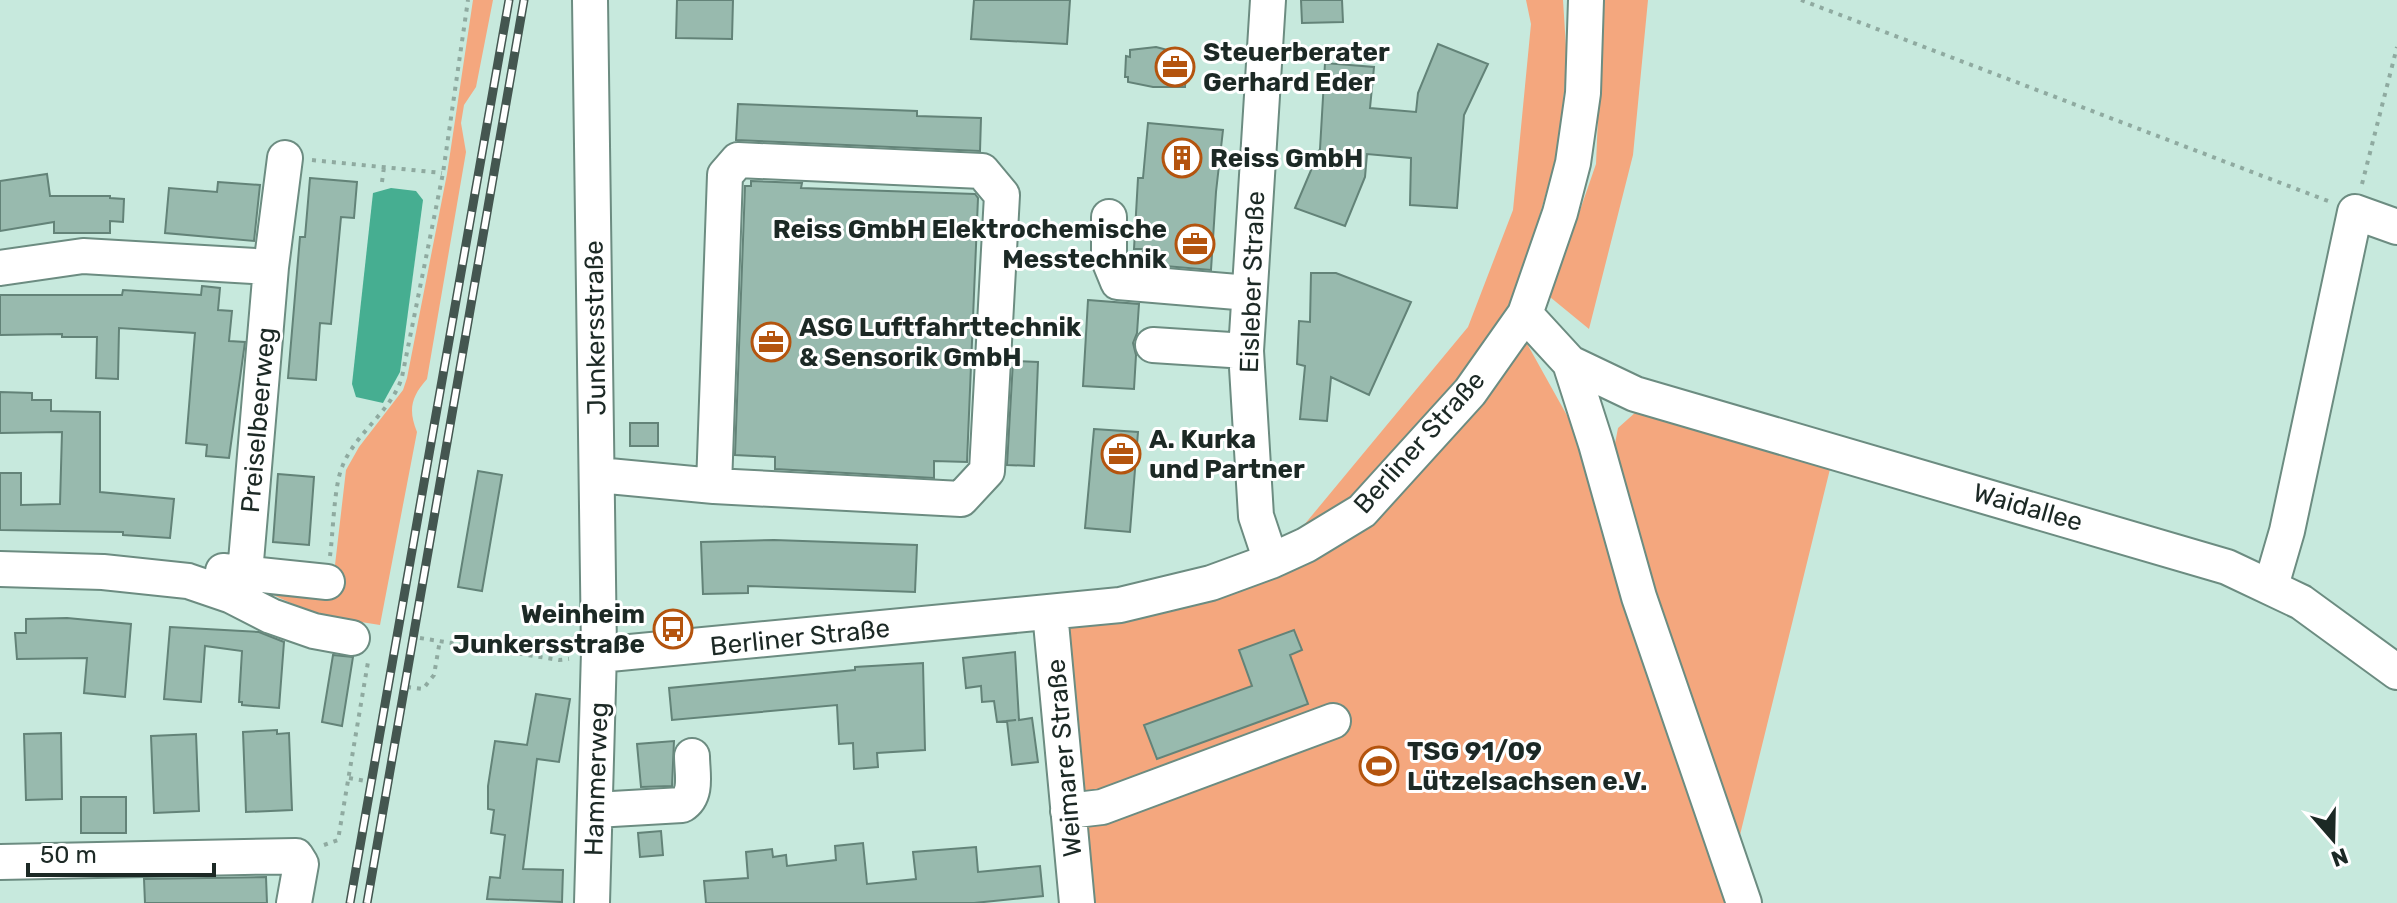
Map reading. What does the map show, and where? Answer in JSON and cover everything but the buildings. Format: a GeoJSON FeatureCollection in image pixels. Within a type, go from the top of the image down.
{"type":"FeatureCollection","features":[{"type":"Feature","properties":{"kind":"street","name":"Junkersstraße"},"geometry":{"type":"LineString","coordinates":[[590,0],[599,655]]}},
{"type":"Feature","properties":{"kind":"street","name":"Eisleber Straße"},"geometry":{"type":"LineString","coordinates":[[1268,0],[1246,351],[1256,516],[1271,561]]}},
{"type":"Feature","properties":{"kind":"street","name":"Berliner Straße"},"geometry":{"type":"LineString","coordinates":[[599,655],[1120,605],[1211,583],[1271,561],[1306,545],[1362,511],[1470,392],[1525,314],[1560,213],[1573,163],[1583,93],[1586,0]]}},
{"type":"Feature","properties":{"kind":"street","name":"Preiselbeerweg"},"geometry":{"type":"LineString","coordinates":[[245,573],[271,267],[285,158]]}},
{"type":"Feature","properties":{"kind":"street"},"geometry":{"type":"LineString","coordinates":[[598,475],[714,486],[961,499],[987,471],[1002,195],[982,171],[738,160],[725,175],[714,486]]}},
{"type":"Feature","properties":{"kind":"street"},"geometry":{"type":"LineString","coordinates":[[2271,586],[2287,531],[2355,212],[2397,227]]}},
{"type":"Feature","properties":{"kind":"street"},"geometry":{"type":"LineString","coordinates":[[1109,217],[1109,260],[1118,282],[1249,293]]}},
{"type":"Feature","properties":{"kind":"street"},"geometry":{"type":"LineString","coordinates":[[0,268],[83,256],[271,267]]}},
{"type":"Feature","properties":{"kind":"street","name":"Waidallee"},"geometry":{"type":"LineString","coordinates":[[1525,314],[1570,363],[1635,394],[2181,551],[2227,567],[2301,602],[2397,672]]}},
{"type":"Feature","properties":{"kind":"street"},"geometry":{"type":"LineString","coordinates":[[1153,345],[1246,351]]}},
{"type":"Feature","properties":{"kind":"street"},"geometry":{"type":"LineString","coordinates":[[1570,363],[1639,597],[1744,903]]}},
{"type":"Feature","properties":{"kind":"street"},"geometry":{"type":"LineString","coordinates":[[1596,444],[1612,416],[1635,394]]}},
{"type":"Feature","properties":{"kind":"street"},"geometry":{"type":"LineString","coordinates":[[0,569],[103,572],[188,581],[232,596],[271,616],[360,648]]}},
{"type":"Feature","properties":{"kind":"street"},"geometry":{"type":"LineString","coordinates":[[188,581],[220,571],[327,582]]}},
{"type":"Feature","properties":{"kind":"street","name":"Weimarer Straße"},"geometry":{"type":"LineString","coordinates":[[1050,612],[1077,903]]}},
{"type":"Feature","properties":{"kind":"street","name":"Hammerweg"},"geometry":{"type":"LineString","coordinates":[[592,903],[599,655]]}},
{"type":"Feature","properties":{"kind":"street"},"geometry":{"type":"LineString","coordinates":[[1068,811],[1102,807],[1333,721]]}},
{"type":"Feature","properties":{"kind":"street"},"geometry":{"type":"LineString","coordinates":[[595,810],[682,805],[690,800],[693,791],[692,756]]}},
{"type":"Feature","properties":{"kind":"street"},"geometry":{"type":"LineString","coordinates":[[0,862],[296,856],[301,864],[294,903]]}},
{"type":"Feature","properties":{"kind":"path"},"geometry":{"type":"LineString","coordinates":[[327,582],[341,469],[398,390],[443,173],[468,0]]}},
{"type":"Feature","properties":{"kind":"path"},"geometry":{"type":"LineString","coordinates":[[1801,0],[2355,212],[2397,47]]}},
{"type":"Feature","properties":{"kind":"path"},"geometry":{"type":"LineString","coordinates":[[285,158],[443,173]]}},
{"type":"Feature","properties":{"kind":"path"},"geometry":{"type":"LineString","coordinates":[[382,182],[384,167]]}},
{"type":"Feature","properties":{"kind":"path"},"geometry":{"type":"LineString","coordinates":[[420,638],[559,660]]}},
{"type":"Feature","properties":{"kind":"path"},"geometry":{"type":"LineString","coordinates":[[407,687],[423,689],[434,675],[440,640]]}},
{"type":"Feature","properties":{"kind":"path"},"geometry":{"type":"LineString","coordinates":[[313,849],[338,840],[349,778],[360,648]]}},
{"type":"Feature","properties":{"kind":"path"},"geometry":{"type":"LineString","coordinates":[[349,778],[366,781]]}},
{"type":"Feature","properties":{"kind":"shaded area"},"geometry":{"type":"Polygon","coordinates":[[[473,0],[493,0],[476,87],[464,105],[461,123],[466,152],[427,379],[413,404],[417,432],[380,625],[317,615],[240,580],[332,591],[346,470],[359,447],[403,390],[407,378],[447,174],[473,0]]]}},
{"type":"Feature","properties":{"kind":"shaded area","name":"TSG 91/09 Lützelsachsen e.V."},"geometry":{"type":"Polygon","coordinates":[[[1526,0],[1563,0],[1567,63],[1558,151],[1511,315],[1569,419],[1727,903],[1089,903],[1062,621],[1319,544],[1304,525],[1468,327],[1513,210],[1531,24],[1526,0]]]}},
{"type":"Feature","properties":{"kind":"shaded area"},"geometry":{"type":"Polygon","coordinates":[[[1603,0],[1648,0],[1633,155],[1589,329],[1550,297],[1596,164],[1603,0]]]}},
{"type":"Feature","properties":{"kind":"shaded area"},"geometry":{"type":"Polygon","coordinates":[[[391,188],[416,191],[423,200],[400,372],[383,403],[356,397],[352,384],[373,193],[391,188]]]}},
{"type":"Feature","properties":{"kind":"shaded area"},"geometry":{"type":"Polygon","coordinates":[[[1637,411],[1831,465],[1738,843],[1653,595],[1613,454],[1618,428],[1637,411]]]}},
{"type":"Feature","properties":{"kind":"railway"},"geometry":{"type":"LineString","coordinates":[[350,903],[509,0]]}},
{"type":"Feature","properties":{"kind":"railway"},"geometry":{"type":"LineString","coordinates":[[367,903],[524,0]]}},
{"type":"Feature","properties":{"kind":"place","name":"Steuerberater Gerhard Eder"},"geometry":{"type":"Point","coordinates":[1175,67]}},
{"type":"Feature","properties":{"kind":"place","name":"Reiss GmbH"},"geometry":{"type":"Point","coordinates":[1182,158]}},
{"type":"Feature","properties":{"kind":"place","name":"Reiss GmbH Elektrochemische Messtechnik"},"geometry":{"type":"Point","coordinates":[1195,244]}},
{"type":"Feature","properties":{"kind":"place","name":"ASG Luftfahrttechnik & Sensorik GmbH"},"geometry":{"type":"Point","coordinates":[771,342]}},
{"type":"Feature","properties":{"kind":"place","name":"A. Kurka und Partner"},"geometry":{"type":"Point","coordinates":[1121,454]}},
{"type":"Feature","properties":{"kind":"place","name":"Weinheim Junkersstraße"},"geometry":{"type":"Point","coordinates":[673,629]}},
{"type":"Feature","properties":{"kind":"place","name":"TSG 91/09 Lützelsachsen e.V."},"geometry":{"type":"Point","coordinates":[1379,766]}}]}
